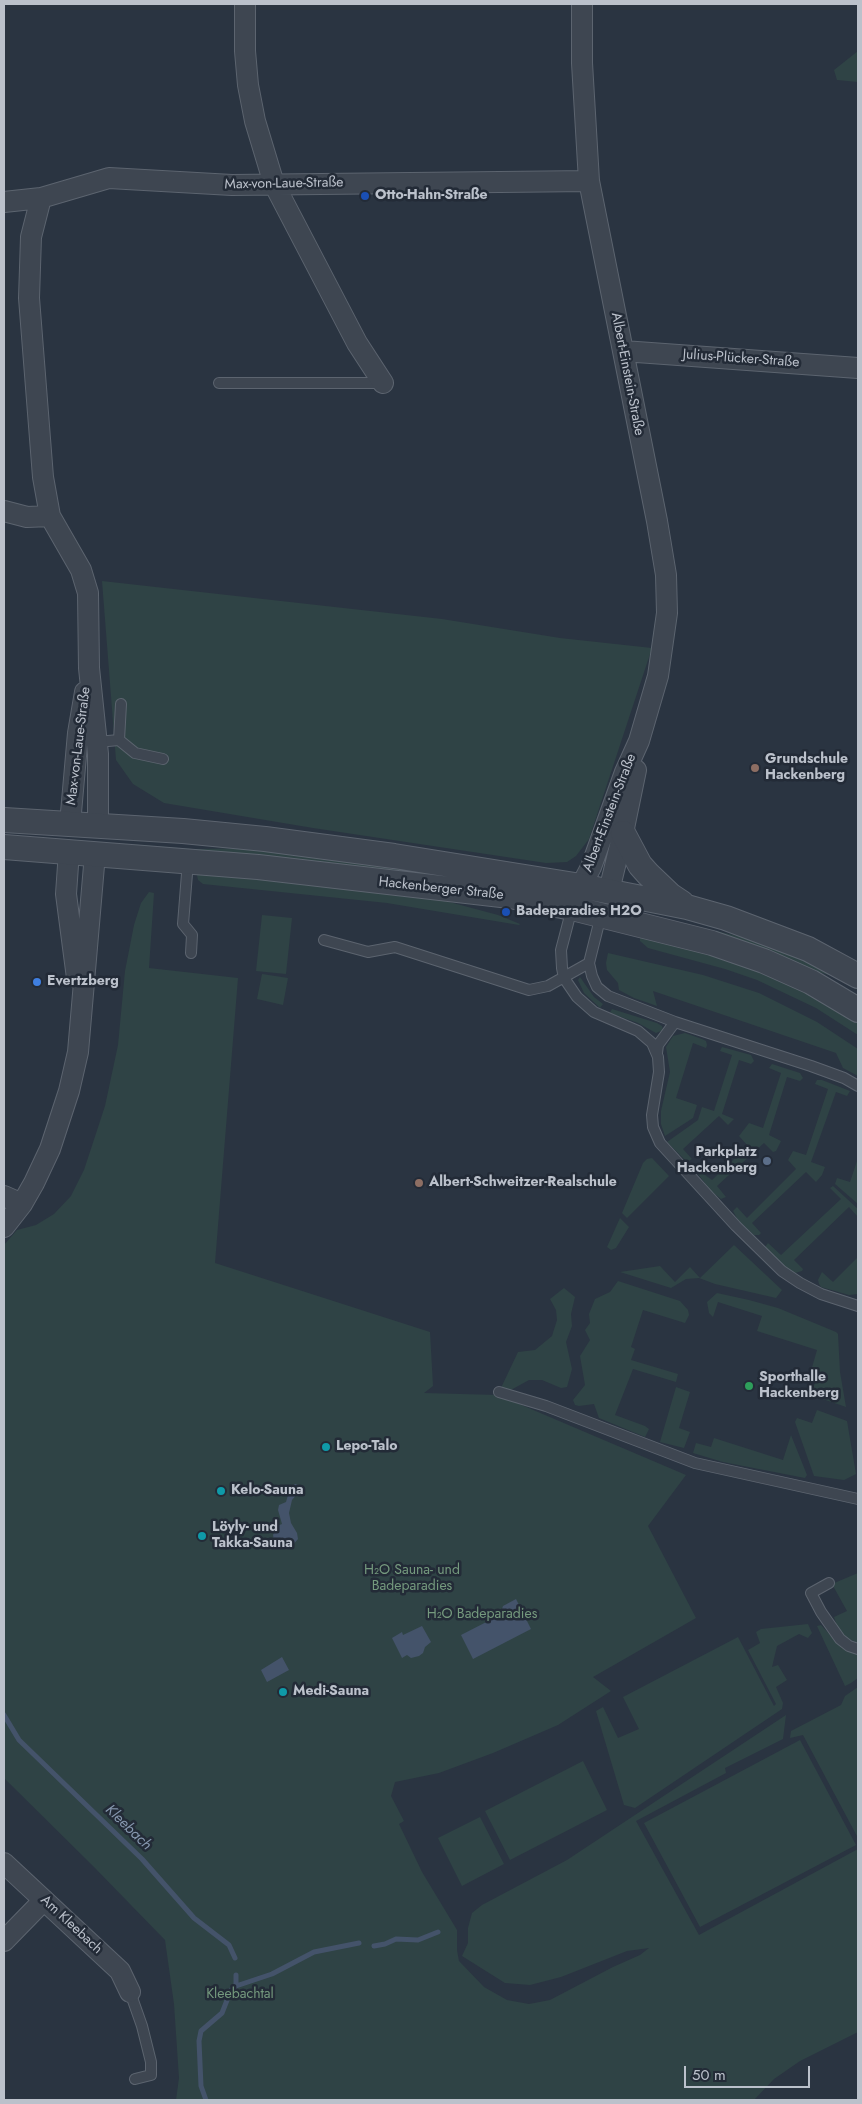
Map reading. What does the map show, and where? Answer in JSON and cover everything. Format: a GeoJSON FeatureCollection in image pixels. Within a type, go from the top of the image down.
{"type":"FeatureCollection","features":[{"type":"Feature","properties":{"kind":"street"},"geometry":{"type":"LineString","coordinates":[[246,4],[245,51],[248,85],[255,121],[274,184],[357,343],[383,383]]}},
{"type":"Feature","properties":{"kind":"street","name":"Albert-Einstein-Straße"},"geometry":{"type":"LineString","coordinates":[[581,886],[591,867],[625,772],[639,741],[658,676],[666,627],[667,588],[657,521],[590,181],[582,63],[582,4]]}},
{"type":"Feature","properties":{"kind":"street","name":"Max-von-Laue-Straße"},"geometry":{"type":"LineString","coordinates":[[4,202],[42,198],[109,178],[232,185],[590,181]]}},
{"type":"Feature","properties":{"kind":"street","name":"Max-von-Laue-Straße"},"geometry":{"type":"LineString","coordinates":[[42,198],[31,237],[30,298],[44,477],[50,516],[85,578],[90,608],[89,668],[97,742],[98,826]]}},
{"type":"Feature","properties":{"kind":"street","name":"Julius-Plücker-Straße"},"geometry":{"type":"LineString","coordinates":[[623,351],[840,365],[858,368]]}},
{"type":"Feature","properties":{"kind":"street"},"geometry":{"type":"LineString","coordinates":[[4,511],[27,516],[50,516]]}},
{"type":"Feature","properties":{"kind":"street","name":"Max-von-Laue-Straße"},"geometry":{"type":"LineString","coordinates":[[70,824],[78,734],[89,668]]}},
{"type":"Feature","properties":{"kind":"street","name":"Albert-Einstein-Straße"},"geometry":{"type":"LineString","coordinates":[[609,891],[624,834],[635,777],[639,741]]}},
{"type":"Feature","properties":{"kind":"street","name":"Hackenberger Straße"},"geometry":{"type":"LineString","coordinates":[[4,820],[183,831],[274,840],[412,858],[609,891],[687,907],[774,934],[808,949],[858,976]]}},
{"type":"Feature","properties":{"kind":"street"},"geometry":{"type":"LineString","coordinates":[[70,824],[66,894],[80,1020]]}},
{"type":"Feature","properties":{"kind":"street"},"geometry":{"type":"LineString","coordinates":[[4,1227],[22,1204],[50,1149],[61,1119],[78,1052],[98,826]]}},
{"type":"Feature","properties":{"kind":"street"},"geometry":{"type":"LineString","coordinates":[[624,834],[634,854],[648,874],[670,895],[687,907]]}},
{"type":"Feature","properties":{"kind":"street","name":"Hackenberger Straße"},"geometry":{"type":"LineString","coordinates":[[4,847],[188,861],[510,896],[572,908],[712,943],[764,961],[811,982],[858,1010]]}},
{"type":"Feature","properties":{"kind":"street"},"geometry":{"type":"LineString","coordinates":[[572,908],[581,886]]}},
{"type":"Feature","properties":{"kind":"street"},"geometry":{"type":"LineString","coordinates":[[601,915],[609,891]]}},
{"type":"Feature","properties":{"kind":"street"},"geometry":{"type":"LineString","coordinates":[[4,1196],[22,1204]]}},
{"type":"Feature","properties":{"kind":"street","name":"Am Kleebach"},"geometry":{"type":"LineString","coordinates":[[4,1863],[120,1971],[130,1992]]}},
{"type":"Feature","properties":{"kind":"street"},"geometry":{"type":"LineString","coordinates":[[4,1941],[44,1900]]}},
{"type":"Feature","properties":{"kind":"lane"},"geometry":{"type":"LineString","coordinates":[[220,383],[383,383]]}},
{"type":"Feature","properties":{"kind":"lane"},"geometry":{"type":"LineString","coordinates":[[119,740],[120,704]]}},
{"type":"Feature","properties":{"kind":"lane"},"geometry":{"type":"LineString","coordinates":[[97,742],[119,740],[135,753],[163,759]]}},
{"type":"Feature","properties":{"kind":"lane"},"geometry":{"type":"LineString","coordinates":[[188,861],[183,924],[192,935],[191,953]]}},
{"type":"Feature","properties":{"kind":"lane"},"geometry":{"type":"LineString","coordinates":[[572,908],[561,950],[564,978],[577,997],[586,1006],[601,1016],[638,1031],[647,1038],[657,1054]]}},
{"type":"Feature","properties":{"kind":"lane"},"geometry":{"type":"LineString","coordinates":[[601,915],[589,963],[597,987],[608,996],[675,1022],[811,1066],[844,1078],[858,1086]]}},
{"type":"Feature","properties":{"kind":"lane"},"geometry":{"type":"LineString","coordinates":[[324,940],[368,952],[395,946],[529,990],[548,986],[589,963]]}},
{"type":"Feature","properties":{"kind":"lane"},"geometry":{"type":"LineString","coordinates":[[675,1022],[658,1045],[658,1081],[652,1114],[656,1136],[665,1150],[736,1226],[782,1271],[821,1294],[858,1306]]}},
{"type":"Feature","properties":{"kind":"lane"},"geometry":{"type":"LineString","coordinates":[[499,1392],[546,1406],[695,1463],[858,1499]]}},
{"type":"Feature","properties":{"kind":"lane"},"geometry":{"type":"LineString","coordinates":[[829,1583],[811,1593],[821,1612],[840,1639],[858,1650]]}},
{"type":"Feature","properties":{"kind":"lane"},"geometry":{"type":"LineString","coordinates":[[130,1992],[142,2026],[151,2062],[151,2075],[135,2079]]}},
{"type":"Feature","properties":{"kind":"green space"},"geometry":{"type":"Polygon","coordinates":[[[858,51],[858,82],[837,80],[834,70],[858,51]]]}},
{"type":"Feature","properties":{"kind":"green space"},"geometry":{"type":"Polygon","coordinates":[[[102,581],[442,619],[560,638],[652,648],[589,839],[576,856],[567,862],[546,863],[313,828],[164,803],[133,784],[116,760],[102,581]]]}},
{"type":"Feature","properties":{"kind":"green space"},"geometry":{"type":"Polygon","coordinates":[[[128,844],[192,849],[265,848],[549,888],[127,849],[128,844]]]}},
{"type":"Feature","properties":{"kind":"green space"},"geometry":{"type":"Polygon","coordinates":[[[196,870],[438,899],[498,915],[520,924],[387,903],[203,884],[198,880],[196,870]]]}},
{"type":"Feature","properties":{"kind":"green space"},"geometry":{"type":"Polygon","coordinates":[[[149,892],[154,893],[149,968],[238,978],[215,1263],[430,1332],[433,1386],[424,1393],[498,1395],[686,1475],[648,1526],[696,1618],[593,1677],[611,1691],[558,1725],[493,1753],[439,1773],[395,1782],[391,1796],[404,1821],[399,1824],[422,1872],[457,1930],[459,1961],[484,1987],[507,2000],[529,2004],[550,2000],[640,1955],[649,1948],[627,1951],[561,1977],[530,1985],[505,1983],[462,1956],[468,1943],[468,1928],[472,1913],[482,1905],[567,1860],[786,1715],[783,1739],[725,1768],[726,1773],[636,1821],[699,1935],[858,1849],[858,2032],[800,2061],[774,2079],[754,2100],[176,2100],[179,2078],[174,2004],[165,1940],[4,1778],[4,1245],[17,1230],[36,1225],[54,1214],[71,1196],[84,1170],[105,1106],[118,1045],[125,971],[134,925],[141,903],[149,892]]]}},
{"type":"Feature","properties":{"kind":"green space"},"geometry":{"type":"Polygon","coordinates":[[[644,914],[784,947],[858,985],[858,990],[832,976],[643,918],[644,914]]]}},
{"type":"Feature","properties":{"kind":"green space"},"geometry":{"type":"Polygon","coordinates":[[[262,915],[292,918],[286,974],[256,971],[262,915]]]}},
{"type":"Feature","properties":{"kind":"green space"},"geometry":{"type":"Polygon","coordinates":[[[640,934],[754,966],[858,1020],[858,1035],[816,1008],[757,980],[725,969],[648,948],[640,941],[640,934]]]}},
{"type":"Feature","properties":{"kind":"green space"},"geometry":{"type":"Polygon","coordinates":[[[608,953],[703,975],[759,993],[817,1022],[858,1049],[858,1076],[843,1068],[836,1053],[653,991],[657,1006],[634,998],[619,990],[618,983],[607,970],[608,953]]]}},
{"type":"Feature","properties":{"kind":"green space"},"geometry":{"type":"Polygon","coordinates":[[[262,974],[288,978],[283,1005],[257,999],[262,974]]]}},
{"type":"Feature","properties":{"kind":"green space"},"geometry":{"type":"Polygon","coordinates":[[[580,977],[594,997],[603,1004],[600,1008],[584,993],[578,980],[580,977]]]}},
{"type":"Feature","properties":{"kind":"green space"},"geometry":{"type":"Polygon","coordinates":[[[612,1009],[657,1023],[662,1026],[663,1030],[656,1033],[638,1023],[610,1013],[612,1009]]]}},
{"type":"Feature","properties":{"kind":"green space"},"geometry":{"type":"Polygon","coordinates":[[[685,1033],[706,1041],[707,1045],[706,1048],[693,1043],[676,1098],[697,1105],[693,1118],[665,1136],[661,1124],[661,1111],[670,1072],[666,1047],[673,1036],[685,1033]]]}},
{"type":"Feature","properties":{"kind":"green space"},"geometry":{"type":"Polygon","coordinates":[[[722,1047],[751,1055],[754,1061],[751,1064],[739,1060],[722,1114],[734,1119],[728,1125],[719,1116],[683,1149],[692,1159],[687,1162],[667,1142],[698,1120],[702,1107],[714,1111],[732,1055],[720,1051],[722,1047]]]}},
{"type":"Feature","properties":{"kind":"green space"},"geometry":{"type":"Polygon","coordinates":[[[772,1064],[800,1073],[803,1078],[800,1081],[787,1077],[769,1135],[781,1141],[776,1151],[773,1152],[764,1143],[717,1186],[726,1197],[721,1199],[711,1191],[698,1174],[701,1172],[712,1180],[748,1146],[739,1136],[749,1123],[763,1128],[781,1073],[769,1068],[772,1064]]]}},
{"type":"Feature","properties":{"kind":"green space"},"geometry":{"type":"Polygon","coordinates":[[[817,1080],[822,1080],[850,1091],[847,1096],[836,1092],[811,1162],[825,1167],[822,1175],[816,1182],[806,1172],[752,1223],[761,1233],[754,1235],[738,1220],[733,1211],[737,1207],[747,1218],[796,1169],[788,1160],[793,1151],[806,1155],[828,1089],[815,1084],[817,1080]]]}},
{"type":"Feature","properties":{"kind":"green space"},"geometry":{"type":"Polygon","coordinates":[[[652,1158],[669,1176],[627,1218],[622,1213],[643,1163],[647,1159],[652,1158]]]}},
{"type":"Feature","properties":{"kind":"green space"},"geometry":{"type":"Polygon","coordinates":[[[858,1158],[858,1204],[835,1184],[837,1178],[850,1182],[858,1158]]]}},
{"type":"Feature","properties":{"kind":"green space"},"geometry":{"type":"Polygon","coordinates":[[[833,1186],[858,1209],[858,1217],[849,1207],[794,1260],[803,1269],[802,1271],[795,1273],[790,1271],[765,1247],[768,1243],[781,1255],[841,1199],[830,1188],[833,1186]]]}},
{"type":"Feature","properties":{"kind":"green space"},"geometry":{"type":"Polygon","coordinates":[[[620,1218],[629,1227],[616,1248],[611,1250],[607,1247],[620,1218]]]}},
{"type":"Feature","properties":{"kind":"green space"},"geometry":{"type":"Polygon","coordinates":[[[734,1245],[782,1290],[776,1298],[715,1284],[699,1278],[686,1279],[671,1288],[620,1272],[660,1266],[675,1282],[690,1267],[700,1278],[734,1245]]]}},
{"type":"Feature","properties":{"kind":"green space"},"geometry":{"type":"Polygon","coordinates":[[[858,1257],[858,1294],[849,1295],[821,1287],[818,1280],[822,1272],[833,1282],[858,1257]]]}},
{"type":"Feature","properties":{"kind":"green space"},"geometry":{"type":"Polygon","coordinates":[[[618,1281],[680,1301],[688,1310],[689,1315],[685,1323],[643,1310],[631,1347],[635,1349],[631,1360],[678,1374],[676,1382],[633,1369],[615,1415],[645,1426],[649,1429],[645,1437],[599,1418],[594,1404],[579,1406],[575,1405],[573,1400],[585,1385],[580,1356],[590,1340],[585,1330],[590,1323],[589,1314],[595,1299],[610,1292],[618,1281]]]}},
{"type":"Feature","properties":{"kind":"green space"},"geometry":{"type":"Polygon","coordinates":[[[564,1288],[575,1297],[571,1314],[572,1326],[566,1342],[572,1369],[567,1387],[561,1388],[542,1380],[529,1380],[509,1391],[500,1390],[518,1352],[535,1350],[552,1336],[557,1320],[556,1310],[550,1299],[564,1288]]]}},
{"type":"Feature","properties":{"kind":"green space"},"geometry":{"type":"Polygon","coordinates":[[[717,1293],[778,1308],[836,1332],[838,1334],[840,1372],[846,1407],[811,1395],[818,1374],[811,1371],[817,1350],[757,1331],[762,1316],[718,1302],[713,1317],[709,1313],[707,1302],[717,1293]]]}},
{"type":"Feature","properties":{"kind":"green space"},"geometry":{"type":"Polygon","coordinates":[[[676,1387],[690,1392],[679,1428],[690,1432],[684,1448],[660,1442],[676,1387]]]}},
{"type":"Feature","properties":{"kind":"green space"},"geometry":{"type":"Polygon","coordinates":[[[817,1410],[847,1421],[856,1474],[844,1480],[814,1476],[795,1422],[797,1418],[812,1423],[817,1410]]]}},
{"type":"Feature","properties":{"kind":"green space"},"geometry":{"type":"Polygon","coordinates":[[[791,1435],[807,1475],[805,1478],[723,1462],[693,1453],[696,1443],[711,1447],[714,1438],[783,1460],[791,1435]]]}},
{"type":"Feature","properties":{"kind":"green space"},"geometry":{"type":"Polygon","coordinates":[[[858,1573],[858,1643],[846,1638],[837,1626],[834,1617],[847,1611],[832,1584],[858,1573]]]}},
{"type":"Feature","properties":{"kind":"green space"},"geometry":{"type":"Polygon","coordinates":[[[808,1624],[812,1633],[808,1638],[799,1634],[777,1646],[772,1667],[778,1665],[787,1680],[776,1687],[783,1703],[782,1709],[635,1808],[624,1805],[596,1711],[603,1707],[618,1738],[639,1729],[623,1697],[738,1637],[774,1706],[776,1704],[748,1650],[760,1643],[756,1632],[761,1629],[808,1624]]]}},
{"type":"Feature","properties":{"kind":"green space"},"geometry":{"type":"Polygon","coordinates":[[[821,1625],[842,1648],[858,1655],[858,1678],[845,1686],[817,1626],[821,1625]]]}},
{"type":"Feature","properties":{"kind":"green space"},"geometry":{"type":"Polygon","coordinates":[[[858,1687],[858,1838],[803,1735],[790,1738],[791,1731],[841,1705],[845,1696],[858,1687]]]}},
{"type":"Feature","properties":{"kind":"green space"},"geometry":{"type":"Polygon","coordinates":[[[800,1740],[856,1845],[700,1927],[644,1823],[800,1740]]]}},
{"type":"Feature","properties":{"kind":"green space"},"geometry":{"type":"Polygon","coordinates":[[[583,1761],[607,1810],[510,1860],[485,1811],[583,1761]]]}},
{"type":"Feature","properties":{"kind":"green space"},"geometry":{"type":"Polygon","coordinates":[[[480,1817],[504,1864],[462,1886],[438,1838],[480,1817]]]}},
{"type":"Feature","properties":{"kind":"water"},"geometry":{"type":"Polygon","coordinates":[[[295,1484],[303,1487],[292,1500],[289,1513],[298,1539],[291,1547],[285,1548],[274,1540],[273,1535],[277,1526],[282,1524],[278,1510],[279,1505],[286,1502],[290,1488],[295,1484]]]}},
{"type":"Feature","properties":{"kind":"water"},"geometry":{"type":"Polygon","coordinates":[[[516,1599],[531,1629],[473,1659],[461,1635],[500,1615],[503,1606],[516,1599]]]}},
{"type":"Feature","properties":{"kind":"water"},"geometry":{"type":"Polygon","coordinates":[[[422,1626],[431,1642],[419,1656],[411,1658],[407,1655],[402,1658],[392,1638],[402,1632],[403,1635],[422,1626]]]}},
{"type":"Feature","properties":{"kind":"water"},"geometry":{"type":"Polygon","coordinates":[[[282,1657],[289,1670],[267,1682],[261,1670],[282,1657]]]}},
{"type":"Feature","properties":{"kind":"waterway","name":"Kleebach"},"geometry":{"type":"LineString","coordinates":[[4,1715],[19,1740],[142,1859],[194,1918],[229,1945],[235,1958]]}},
{"type":"Feature","properties":{"kind":"waterway"},"geometry":{"type":"LineString","coordinates":[[374,1946],[396,1939],[418,1940],[438,1932]]}},
{"type":"Feature","properties":{"kind":"waterway"},"geometry":{"type":"LineString","coordinates":[[236,1986],[272,1974],[314,1952],[359,1943]]}},
{"type":"Feature","properties":{"kind":"waterway","name":"Kleebach"},"geometry":{"type":"LineString","coordinates":[[206,2100],[201,2086],[199,2041],[201,2031],[222,2013],[231,1990],[236,1986],[236,1975]]}},
{"type":"Feature","properties":{"kind":"place","name":"Otto-Hahn-Straße"},"geometry":{"type":"Point","coordinates":[365,196]}},
{"type":"Feature","properties":{"kind":"place","name":"Grundschule Hackenberg"},"geometry":{"type":"Point","coordinates":[755,768]}},
{"type":"Feature","properties":{"kind":"place","name":"Badeparadies H2O"},"geometry":{"type":"Point","coordinates":[506,912]}},
{"type":"Feature","properties":{"kind":"place","name":"Evertzberg"},"geometry":{"type":"Point","coordinates":[37,982]}},
{"type":"Feature","properties":{"kind":"place","name":"Parkplatz Hackenberg"},"geometry":{"type":"Point","coordinates":[767,1161]}},
{"type":"Feature","properties":{"kind":"place","name":"Albert-Schweitzer-Realschule"},"geometry":{"type":"Point","coordinates":[419,1183]}},
{"type":"Feature","properties":{"kind":"place","name":"Sporthalle Hackenberg"},"geometry":{"type":"Point","coordinates":[749,1386]}},
{"type":"Feature","properties":{"kind":"place","name":"Lepo-Talo"},"geometry":{"type":"Point","coordinates":[326,1447]}},
{"type":"Feature","properties":{"kind":"place","name":"Kelo-Sauna"},"geometry":{"type":"Point","coordinates":[221,1491]}},
{"type":"Feature","properties":{"kind":"place","name":"Löyly- und Takka-Sauna"},"geometry":{"type":"Point","coordinates":[202,1536]}},
{"type":"Feature","properties":{"kind":"place","name":"Medi-Sauna"},"geometry":{"type":"Point","coordinates":[283,1692]}},
{"type":"Feature","properties":{"kind":"park label","name":"H₂O Sauna- und Badeparadies"},"geometry":{"type":"Point","coordinates":[412,1579]}},
{"type":"Feature","properties":{"kind":"park label","name":"H₂O Badeparadies"},"geometry":{"type":"Point","coordinates":[482,1615]}},
{"type":"Feature","properties":{"kind":"park label","name":"Kleebachtal"},"geometry":{"type":"Point","coordinates":[240,1995]}}]}
